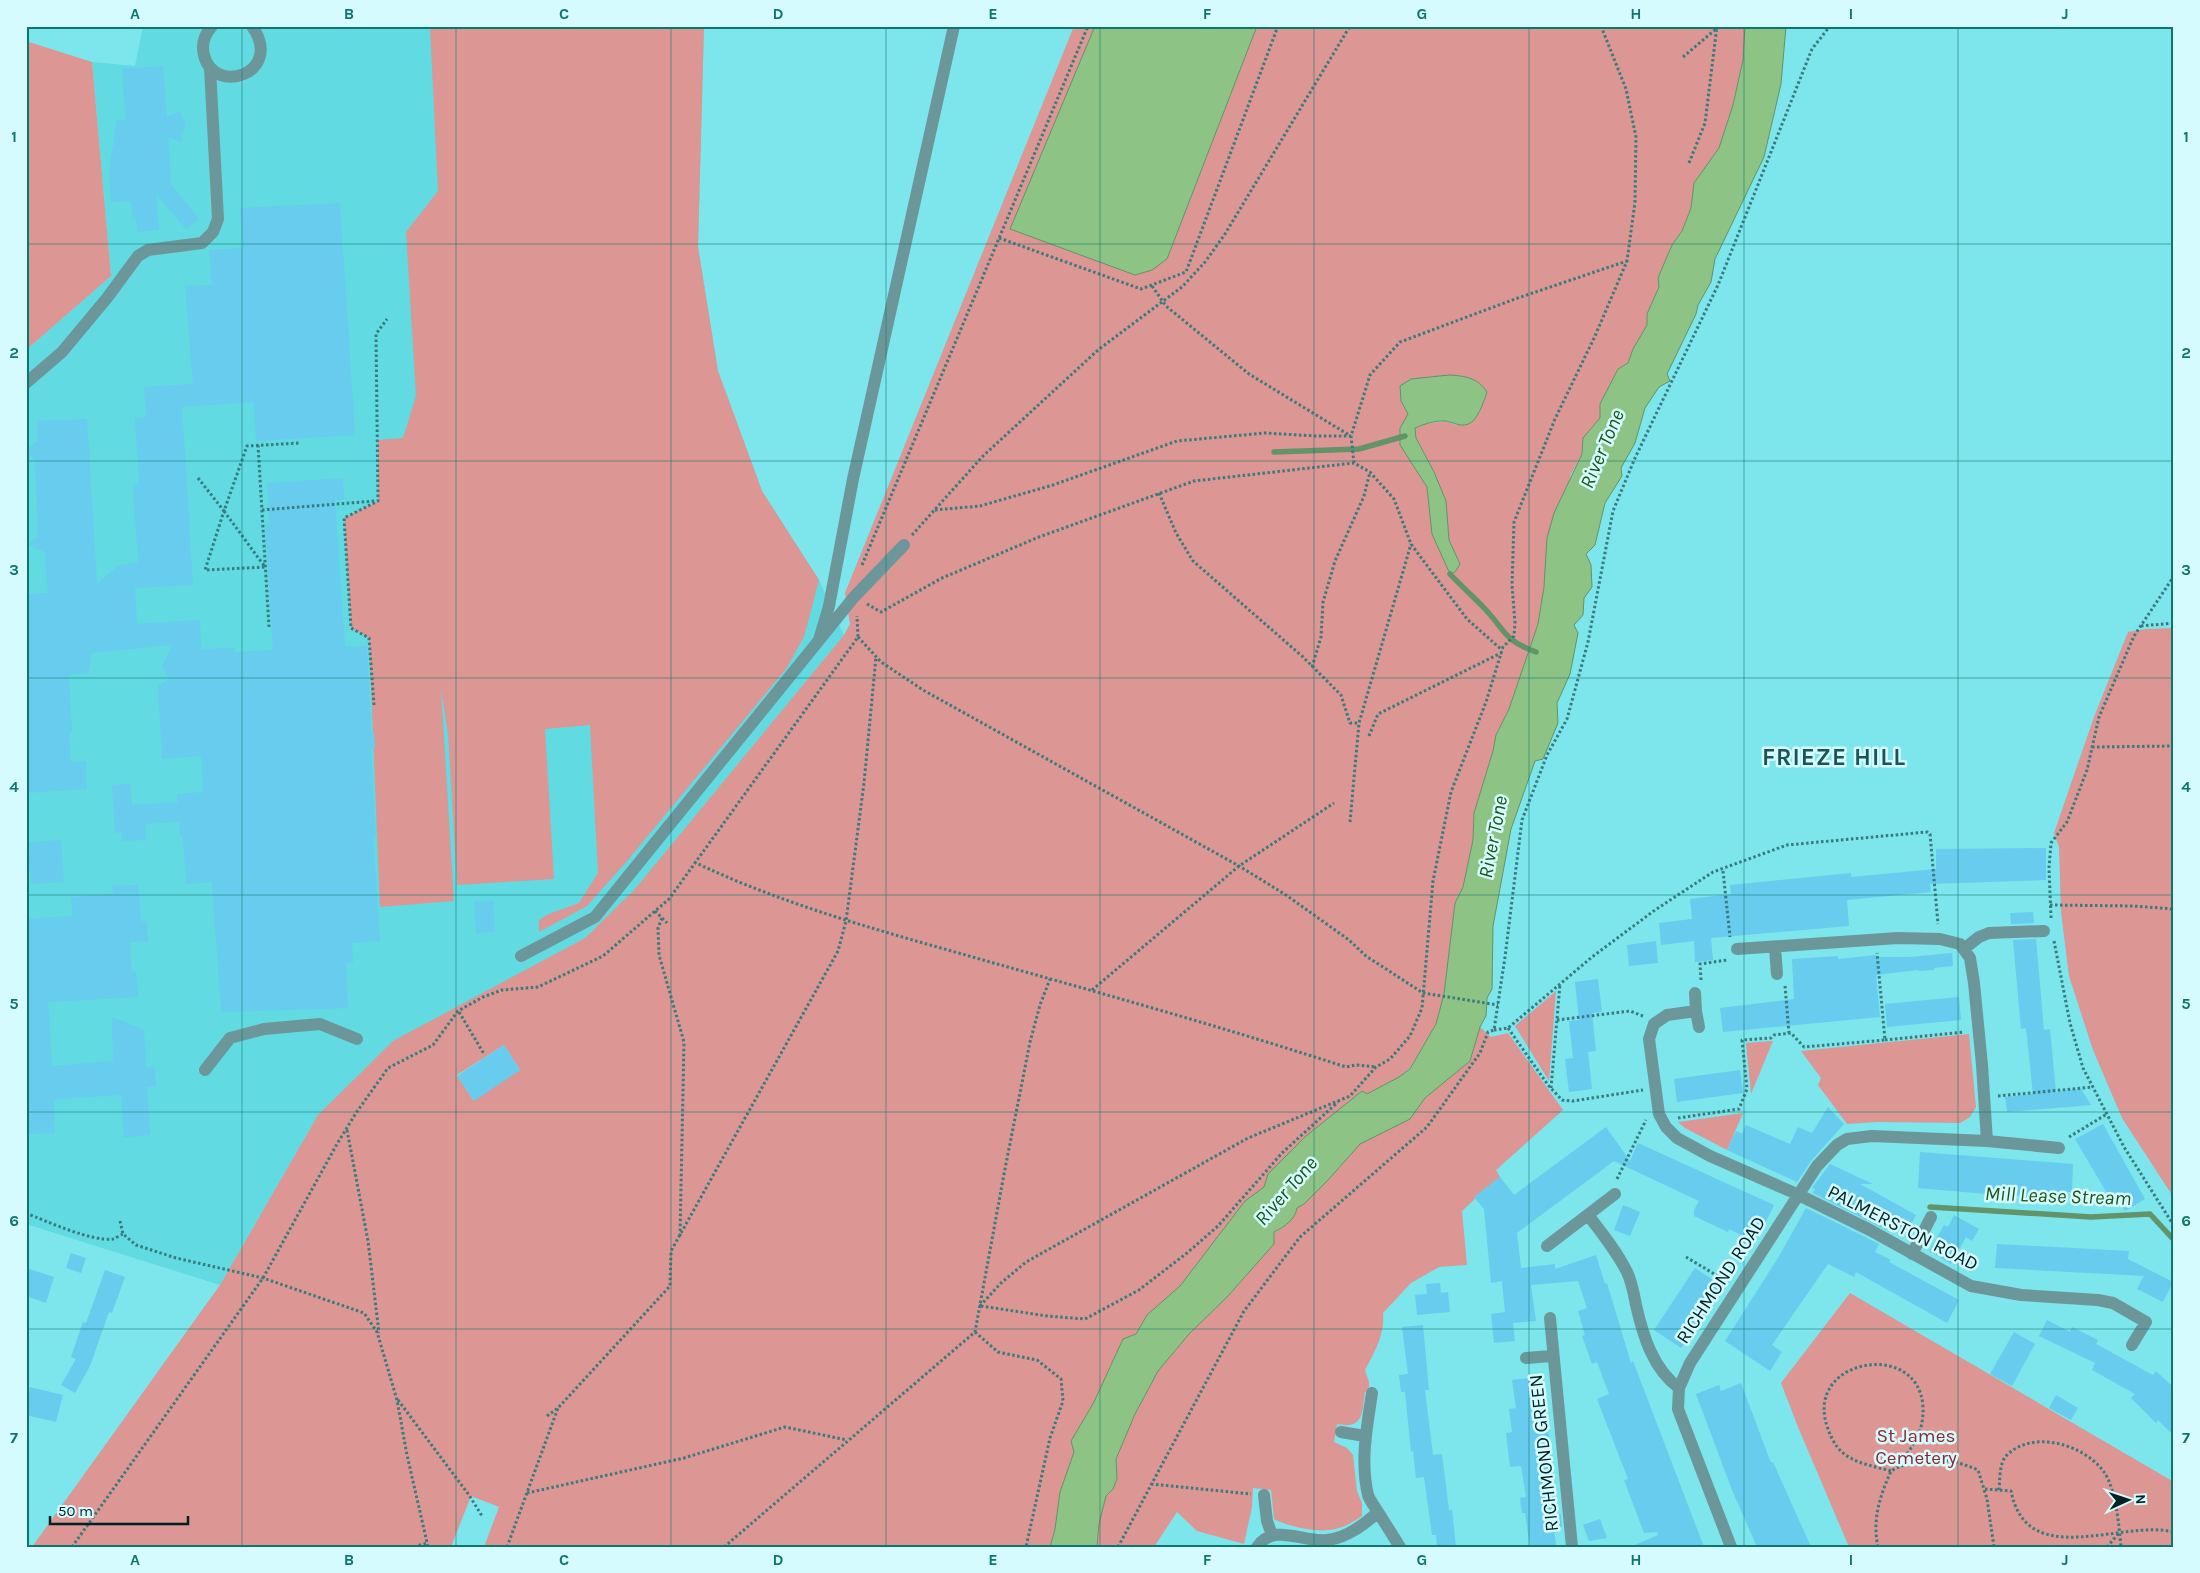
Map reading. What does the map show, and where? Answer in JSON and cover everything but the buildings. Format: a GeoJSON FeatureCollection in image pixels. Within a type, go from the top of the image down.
{"type":"FeatureCollection","features":[{"type":"Feature","properties":{"kind":"street"},"geometry":{"type":"LineString","coordinates":[[26,383],[62,352],[108,298],[138,256],[148,250],[202,243],[212,232],[218,219],[210,68],[203,51],[203,41],[212,26]]}},
{"type":"Feature","properties":{"kind":"street"},"geometry":{"type":"LineString","coordinates":[[210,68],[226,77],[238,77],[248,73],[255,67],[260,58],[262,47],[260,37],[252,26]]}},
{"type":"Feature","properties":{"kind":"street"},"geometry":{"type":"LineString","coordinates":[[819,640],[829,606],[853,479],[954,26]]}},
{"type":"Feature","properties":{"kind":"street"},"geometry":{"type":"LineString","coordinates":[[521,956],[595,917],[854,597],[904,544]]}},
{"type":"Feature","properties":{"kind":"street"},"geometry":{"type":"LineString","coordinates":[[1965,948],[1979,937],[1989,933],[2049,928]]}},
{"type":"Feature","properties":{"kind":"street"},"geometry":{"type":"LineString","coordinates":[[1737,949],[1876,940],[1940,939],[1953,941],[1965,948],[1970,958],[1985,1097],[1987,1141]]}},
{"type":"Feature","properties":{"kind":"street"},"geometry":{"type":"LineString","coordinates":[[1775,947],[1777,974]]}},
{"type":"Feature","properties":{"kind":"street"},"geometry":{"type":"LineString","coordinates":[[1695,993],[1699,1027]]}},
{"type":"Feature","properties":{"kind":"street"},"geometry":{"type":"LineString","coordinates":[[1662,1121],[1658,1114],[1649,1039],[1654,1024],[1667,1015],[1696,1011]]}},
{"type":"Feature","properties":{"kind":"street"},"geometry":{"type":"LineString","coordinates":[[205,1070],[230,1038],[264,1029],[320,1024],[357,1039]]}},
{"type":"Feature","properties":{"kind":"street","name":"PALMERSTON ROAD"},"geometry":{"type":"LineString","coordinates":[[1662,1121],[1677,1138],[1710,1156],[1799,1195],[1870,1230],[1971,1286],[2021,1294],[2098,1300],[2113,1304],[2146,1322],[2132,1345]]}},
{"type":"Feature","properties":{"kind":"street","name":"RICHMOND ROAD"},"geometry":{"type":"LineString","coordinates":[[1731,1547],[1678,1408],[1679,1388],[1690,1362],[1817,1166],[1837,1145],[1847,1139],[1872,1136],[1987,1141],[2059,1148]]}},
{"type":"Feature","properties":{"kind":"street"},"geometry":{"type":"LineString","coordinates":[[1547,1246],[1615,1194]]}},
{"type":"Feature","properties":{"kind":"street","name":"RICHMOND ROAD"},"geometry":{"type":"LineString","coordinates":[[1588,1216],[1604,1235],[1628,1273],[1641,1329],[1653,1357],[1666,1378],[1679,1388]]}},
{"type":"Feature","properties":{"kind":"street"},"geometry":{"type":"LineString","coordinates":[[1912,1254],[1931,1217]]}},
{"type":"Feature","properties":{"kind":"street","name":"RICHMOND GREEN"},"geometry":{"type":"LineString","coordinates":[[1550,1318],[1552,1356],[1572,1547]]}},
{"type":"Feature","properties":{"kind":"street","name":"RICHMOND GREEN"},"geometry":{"type":"LineString","coordinates":[[1526,1358],[1552,1356]]}},
{"type":"Feature","properties":{"kind":"street"},"geometry":{"type":"LineString","coordinates":[[1372,1393],[1365,1436],[1368,1497],[1400,1547]]}},
{"type":"Feature","properties":{"kind":"street"},"geometry":{"type":"LineString","coordinates":[[1341,1432],[1365,1436]]}},
{"type":"Feature","properties":{"kind":"street"},"geometry":{"type":"LineString","coordinates":[[1264,1495],[1267,1521],[1272,1535]]}},
{"type":"Feature","properties":{"kind":"street"},"geometry":{"type":"LineString","coordinates":[[1257,1547],[1264,1538],[1272,1535],[1284,1534],[1327,1540],[1360,1528],[1378,1512]]}},
{"type":"Feature","properties":{"kind":"path"},"geometry":{"type":"LineString","coordinates":[[860,571],[1088,26]]}},
{"type":"Feature","properties":{"kind":"path"},"geometry":{"type":"LineString","coordinates":[[999,238],[1140,288],[1152,286],[1186,272],[1278,26]]}},
{"type":"Feature","properties":{"kind":"path"},"geometry":{"type":"LineString","coordinates":[[904,544],[983,456],[1098,350],[1182,287],[1205,262],[1225,234],[1350,26]]}},
{"type":"Feature","properties":{"kind":"path"},"geometry":{"type":"LineString","coordinates":[[1369,736],[1378,714],[1502,650],[1514,636],[1515,623],[1512,585],[1514,522],[1555,419],[1595,336],[1627,261],[1635,202],[1636,137],[1626,89],[1601,26]]}},
{"type":"Feature","properties":{"kind":"path"},"geometry":{"type":"LineString","coordinates":[[1494,1030],[1522,820],[1548,755],[1567,719],[1588,642],[1613,511],[1639,449],[1718,286],[1812,49],[1830,26]]}},
{"type":"Feature","properties":{"kind":"path"},"geometry":{"type":"LineString","coordinates":[[1683,57],[1717,28]]}},
{"type":"Feature","properties":{"kind":"path"},"geometry":{"type":"LineString","coordinates":[[1689,163],[1705,123],[1717,28]]}},
{"type":"Feature","properties":{"kind":"path"},"geometry":{"type":"LineString","coordinates":[[1354,463],[1351,436],[1370,375],[1400,342],[1515,299],[1627,261]]}},
{"type":"Feature","properties":{"kind":"path"},"geometry":{"type":"LineString","coordinates":[[1152,286],[1163,301],[1249,374],[1351,436]]}},
{"type":"Feature","properties":{"kind":"path"},"geometry":{"type":"LineString","coordinates":[[378,501],[376,334],[387,319]]}},
{"type":"Feature","properties":{"kind":"path"},"geometry":{"type":"LineString","coordinates":[[934,510],[980,506],[1053,485],[1177,441],[1265,432],[1316,436],[1351,436]]}},
{"type":"Feature","properties":{"kind":"path"},"geometry":{"type":"LineString","coordinates":[[265,567],[205,570],[247,446],[300,443]]}},
{"type":"Feature","properties":{"kind":"path"},"geometry":{"type":"LineString","coordinates":[[258,445],[269,627]]}},
{"type":"Feature","properties":{"kind":"path"},"geometry":{"type":"LineString","coordinates":[[854,597],[881,612],[942,578],[1039,537],[1194,481],[1354,463],[1370,472],[1394,499],[1411,544],[1466,619],[1502,650]]}},
{"type":"Feature","properties":{"kind":"path"},"geometry":{"type":"LineString","coordinates":[[1312,667],[1321,637],[1323,602],[1335,561],[1364,496],[1370,472]]}},
{"type":"Feature","properties":{"kind":"path"},"geometry":{"type":"LineString","coordinates":[[198,478],[265,567]]}},
{"type":"Feature","properties":{"kind":"path"},"geometry":{"type":"LineString","coordinates":[[1159,494],[1176,533],[1193,561],[1341,695],[1350,723],[1358,722]]}},
{"type":"Feature","properties":{"kind":"path"},"geometry":{"type":"LineString","coordinates":[[262,510],[378,501]]}},
{"type":"Feature","properties":{"kind":"path"},"geometry":{"type":"LineString","coordinates":[[374,705],[369,638],[351,628],[344,518],[378,501]]}},
{"type":"Feature","properties":{"kind":"path"},"geometry":{"type":"LineString","coordinates":[[1350,822],[1358,722],[1411,544]]}},
{"type":"Feature","properties":{"kind":"path"},"geometry":{"type":"LineString","coordinates":[[2174,576],[2134,636],[2099,717],[2088,770],[2067,822],[2051,843],[2049,928],[2070,1023],[2083,1068],[2124,1147],[2174,1226]]}},
{"type":"Feature","properties":{"kind":"path"},"geometry":{"type":"LineString","coordinates":[[72,1547],[263,1278],[346,1129],[388,1068],[433,1045],[458,1011],[483,997],[502,990],[538,987],[603,956],[674,892],[858,637],[858,618],[854,597]]}},
{"type":"Feature","properties":{"kind":"path"},"geometry":{"type":"LineString","coordinates":[[2140,626],[2174,624]]}},
{"type":"Feature","properties":{"kind":"path"},"geometry":{"type":"LineString","coordinates":[[858,637],[876,658],[923,690],[1239,866],[1286,895],[1349,940],[1366,956],[1423,993],[1498,1005]]}},
{"type":"Feature","properties":{"kind":"path"},"geometry":{"type":"LineString","coordinates":[[980,1306],[1001,1283],[1026,1262],[1248,1138],[1350,1096],[1376,1067],[1390,1059],[1410,1036],[1422,1008],[1433,881],[1451,792],[1486,702],[1502,650]]}},
{"type":"Feature","properties":{"kind":"path"},"geometry":{"type":"LineString","coordinates":[[547,1416],[558,1408],[670,1286],[671,1251],[838,950],[846,921],[864,783],[876,658]]}},
{"type":"Feature","properties":{"kind":"path"},"geometry":{"type":"LineString","coordinates":[[2092,747],[2174,746]]}},
{"type":"Feature","properties":{"kind":"path"},"geometry":{"type":"LineString","coordinates":[[1092,990],[1239,866],[1334,803]]}},
{"type":"Feature","properties":{"kind":"path"},"geometry":{"type":"LineString","coordinates":[[1118,1547],[1244,1311],[1300,1237],[1427,1126],[1480,1053],[1488,1032],[1508,1028],[1592,956],[1656,910],[1714,872],[1723,871],[1787,846],[1927,832],[1930,834],[1940,939]]}},
{"type":"Feature","properties":{"kind":"path"},"geometry":{"type":"LineString","coordinates":[[694,862],[728,877],[846,921],[1050,980],[1092,990],[1346,1067],[1356,1065],[1376,1067]]}},
{"type":"Feature","properties":{"kind":"path"},"geometry":{"type":"LineString","coordinates":[[1695,993],[1702,988],[1700,964],[1727,960],[1737,949],[1731,944],[1723,871]]}},
{"type":"Feature","properties":{"kind":"path"},"geometry":{"type":"LineString","coordinates":[[2050,905],[2133,906],[2174,909]]}},
{"type":"Feature","properties":{"kind":"path"},"geometry":{"type":"LineString","coordinates":[[655,911],[667,923]]}},
{"type":"Feature","properties":{"kind":"path"},"geometry":{"type":"LineString","coordinates":[[662,918],[658,928],[659,955],[684,1042],[680,1236]]}},
{"type":"Feature","properties":{"kind":"path"},"geometry":{"type":"LineString","coordinates":[[1876,940],[1885,1040]]}},
{"type":"Feature","properties":{"kind":"path"},"geometry":{"type":"LineString","coordinates":[[1777,974],[1784,979],[1789,1033],[1804,1047],[1978,1031]]}},
{"type":"Feature","properties":{"kind":"path"},"geometry":{"type":"LineString","coordinates":[[724,1547],[975,1332],[1030,1042],[1040,1005],[1050,980]]}},
{"type":"Feature","properties":{"kind":"path"},"geometry":{"type":"LineString","coordinates":[[1551,1088],[1560,984]]}},
{"type":"Feature","properties":{"kind":"path"},"geometry":{"type":"LineString","coordinates":[[458,1011],[484,1054]]}},
{"type":"Feature","properties":{"kind":"path"},"geometry":{"type":"LineString","coordinates":[[1557,1020],[1630,1011],[1657,1022]]}},
{"type":"Feature","properties":{"kind":"path"},"geometry":{"type":"LineString","coordinates":[[1508,1028],[1551,1088],[1562,1100],[1573,1101],[1654,1088]]}},
{"type":"Feature","properties":{"kind":"path"},"geometry":{"type":"LineString","coordinates":[[1662,1121],[1739,1109],[1747,1089],[1742,1040],[1771,1038],[1774,1035],[1789,1033]]}},
{"type":"Feature","properties":{"kind":"path"},"geometry":{"type":"LineString","coordinates":[[1985,1097],[2093,1087]]}},
{"type":"Feature","properties":{"kind":"path"},"geometry":{"type":"LineString","coordinates":[[980,1306],[1048,1316],[1086,1319],[1139,1290],[1218,1226],[1282,1152],[1340,1100]]}},
{"type":"Feature","properties":{"kind":"path"},"geometry":{"type":"LineString","coordinates":[[2059,1148],[2068,1138],[2107,1114]]}},
{"type":"Feature","properties":{"kind":"path"},"geometry":{"type":"LineString","coordinates":[[1615,1194],[1614,1185],[1634,1140],[1646,1119]]}},
{"type":"Feature","properties":{"kind":"path"},"geometry":{"type":"LineString","coordinates":[[346,1129],[368,1241],[380,1344]]}},
{"type":"Feature","properties":{"kind":"path"},"geometry":{"type":"LineString","coordinates":[[26,1213],[50,1223],[96,1237],[113,1239],[123,1234]]}},
{"type":"Feature","properties":{"kind":"path"},"geometry":{"type":"LineString","coordinates":[[120,1221],[123,1234],[136,1245],[176,1258],[263,1278],[364,1313],[377,1332],[397,1400],[407,1455],[428,1545],[414,1547]]}},
{"type":"Feature","properties":{"kind":"path"},"geometry":{"type":"LineString","coordinates":[[1686,1257],[1737,1288]]}},
{"type":"Feature","properties":{"kind":"path"},"geometry":{"type":"LineString","coordinates":[[975,1332],[998,1352],[1037,1360],[1061,1379],[1063,1401],[1050,1438],[1026,1547]]}},
{"type":"Feature","properties":{"kind":"path"},"geometry":{"type":"LineString","coordinates":[[1890,1471],[1843,1456],[1831,1440],[1825,1422],[1824,1406],[1831,1387],[1842,1374],[1864,1366],[1887,1364],[1899,1369],[1914,1381],[1921,1394],[1922,1424],[1900,1466]]}},
{"type":"Feature","properties":{"kind":"path"},"geometry":{"type":"LineString","coordinates":[[397,1400],[469,1495],[482,1516]]}},
{"type":"Feature","properties":{"kind":"path"},"geometry":{"type":"LineString","coordinates":[[507,1547],[558,1408]]}},
{"type":"Feature","properties":{"kind":"path"},"geometry":{"type":"LineString","coordinates":[[527,1494],[684,1458],[785,1427],[847,1440]]}},
{"type":"Feature","properties":{"kind":"path"},"geometry":{"type":"LineString","coordinates":[[1999,1490],[2001,1470],[2005,1457],[2031,1442],[2043,1441],[2061,1444],[2092,1461],[2105,1473],[2112,1490],[2120,1532],[2120,1547]]}},
{"type":"Feature","properties":{"kind":"path"},"geometry":{"type":"LineString","coordinates":[[1878,1547],[1876,1511],[1890,1471],[1913,1462],[1937,1458],[1962,1463],[1978,1470],[1985,1489],[1994,1547]]}},
{"type":"Feature","properties":{"kind":"path"},"geometry":{"type":"LineString","coordinates":[[1151,1484],[1264,1495]]}},
{"type":"Feature","properties":{"kind":"path"},"geometry":{"type":"LineString","coordinates":[[1985,1489],[2011,1491],[2018,1512],[2025,1521],[2047,1535],[2066,1538],[2140,1530],[2174,1532]]}},
{"type":"Feature","properties":{"kind":"path"},"geometry":{"type":"LineString","coordinates":[[2107,1547],[2120,1532]]}},
{"type":"Feature","properties":{"kind":"shaded area"},"geometry":{"type":"Polygon","coordinates":[[[143,26],[704,26],[698,247],[718,371],[762,491],[819,580],[844,635],[634,890],[585,938],[494,988],[318,1115],[220,1285],[26,1224],[26,350],[111,276],[92,62],[135,66],[143,26]]]}},
{"type":"Feature","properties":{"kind":"green space"},"geometry":{"type":"Polygon","coordinates":[[[430,26],[704,26],[698,247],[718,371],[762,491],[819,580],[804,637],[786,669],[627,861],[587,906],[539,932],[539,920],[549,914],[579,903],[598,873],[590,725],[545,729],[554,879],[457,885],[448,734],[441,689],[454,901],[380,907],[369,638],[351,628],[344,518],[378,501],[378,440],[403,438],[416,396],[406,232],[438,191],[430,26]]]}},
{"type":"Feature","properties":{"kind":"green space"},"geometry":{"type":"Polygon","coordinates":[[[1074,26],[1095,26],[1011,229],[1167,259],[1257,26],[1745,26],[1743,60],[1733,105],[1719,148],[1694,183],[1691,208],[1682,231],[1672,245],[1659,287],[1647,314],[1647,325],[1633,349],[1628,363],[1618,369],[1600,404],[1600,418],[1583,438],[1582,454],[1571,474],[1544,587],[1538,624],[1509,709],[1496,735],[1474,813],[1473,840],[1463,887],[1455,903],[1444,994],[1436,1024],[1410,1068],[1399,1077],[1367,1094],[1362,1091],[1306,1136],[1268,1174],[1264,1187],[1245,1201],[1180,1286],[1147,1315],[1136,1334],[1123,1339],[1094,1402],[1071,1441],[1074,1452],[1060,1492],[1055,1529],[1050,1547],[484,1547],[499,1507],[471,1496],[451,1547],[32,1547],[220,1285],[318,1115],[393,1041],[585,938],[634,890],[844,635],[850,624],[845,593],[1074,26]],[[1400,387],[1401,401],[1408,414],[1400,428],[1400,445],[1427,487],[1432,534],[1451,574],[1460,564],[1449,540],[1446,501],[1434,472],[1416,438],[1415,428],[1425,424],[1445,421],[1456,425],[1474,420],[1487,392],[1400,387]],[[504,1045],[457,1075],[473,1100],[520,1070],[504,1045]]]}},
{"type":"Feature","properties":{"kind":"green space"},"geometry":{"type":"Polygon","coordinates":[[[26,41],[92,62],[111,276],[26,350],[26,41]]]}},
{"type":"Feature","properties":{"kind":"green space"},"geometry":{"type":"Polygon","coordinates":[[[2174,628],[2174,1198],[2122,1118],[2093,1050],[2069,976],[2061,912],[2059,847],[2054,833],[2094,717],[2128,632],[2174,628]]]}},
{"type":"Feature","properties":{"kind":"green space"},"geometry":{"type":"Polygon","coordinates":[[[1556,991],[1549,1081],[1515,1026],[1556,991]]]}},
{"type":"Feature","properties":{"kind":"green space"},"geometry":{"type":"Polygon","coordinates":[[[1480,1027],[1491,1037],[1508,1033],[1563,1110],[1496,1170],[1500,1177],[1475,1197],[1462,1211],[1467,1265],[1439,1267],[1411,1283],[1383,1313],[1381,1335],[1365,1370],[1369,1382],[1369,1391],[1365,1392],[1360,1418],[1352,1424],[1337,1424],[1334,1442],[1347,1448],[1353,1455],[1357,1491],[1362,1503],[1362,1516],[1346,1525],[1333,1529],[1315,1530],[1293,1526],[1274,1519],[1271,1490],[1253,1488],[1252,1507],[1244,1544],[1197,1531],[1177,1512],[1154,1547],[1097,1547],[1099,1524],[1106,1496],[1113,1489],[1117,1479],[1116,1459],[1135,1414],[1158,1371],[1189,1334],[1228,1296],[1274,1244],[1274,1233],[1288,1223],[1294,1216],[1297,1208],[1304,1204],[1329,1179],[1360,1144],[1410,1119],[1425,1098],[1470,1061],[1480,1027]]]}},
{"type":"Feature","properties":{"kind":"green space"},"geometry":{"type":"Polygon","coordinates":[[[1969,1034],[1976,1107],[1970,1117],[1960,1123],[1877,1122],[1847,1124],[1818,1085],[1821,1078],[1801,1051],[1969,1034]]]}},
{"type":"Feature","properties":{"kind":"green space"},"geometry":{"type":"Polygon","coordinates":[[[1773,1041],[1751,1094],[1746,1043],[1773,1041]]]}},
{"type":"Feature","properties":{"kind":"green space"},"geometry":{"type":"Polygon","coordinates":[[[1743,1113],[1727,1150],[1685,1128],[1678,1122],[1743,1113]]]}},
{"type":"Feature","properties":{"kind":"green space","name":"St James Cemetery"},"geometry":{"type":"Polygon","coordinates":[[[1850,1293],[2174,1482],[2174,1547],[1849,1547],[1781,1383],[1850,1293]]]}},
{"type":"Feature","properties":{"kind":"water"},"geometry":{"type":"Polygon","coordinates":[[[1095,26],[1257,26],[1167,259],[1152,270],[1135,275],[1010,229],[1095,26]]]}},
{"type":"Feature","properties":{"kind":"water","name":"River Tone"},"geometry":{"type":"Polygon","coordinates":[[[1745,26],[1786,26],[1781,84],[1764,157],[1715,259],[1711,282],[1698,305],[1696,314],[1667,374],[1670,381],[1659,387],[1645,408],[1635,443],[1621,468],[1622,476],[1605,503],[1595,545],[1586,554],[1591,565],[1592,587],[1584,598],[1583,615],[1574,625],[1578,633],[1570,674],[1557,703],[1558,723],[1543,759],[1535,761],[1511,829],[1493,926],[1492,989],[1487,998],[1486,1016],[1480,1027],[1470,1061],[1425,1098],[1410,1119],[1360,1144],[1329,1179],[1304,1204],[1297,1208],[1289,1223],[1274,1232],[1274,1244],[1228,1296],[1189,1334],[1158,1371],[1135,1414],[1116,1459],[1117,1479],[1113,1489],[1106,1496],[1099,1524],[1097,1547],[1050,1547],[1055,1529],[1060,1492],[1074,1452],[1071,1441],[1094,1402],[1123,1339],[1136,1334],[1147,1315],[1180,1286],[1245,1201],[1264,1187],[1268,1174],[1306,1136],[1362,1091],[1367,1094],[1410,1069],[1436,1024],[1444,994],[1455,903],[1463,887],[1473,840],[1474,813],[1496,735],[1509,709],[1538,624],[1544,587],[1547,538],[1554,513],[1582,454],[1583,438],[1600,418],[1600,404],[1618,369],[1628,363],[1633,349],[1647,325],[1647,314],[1659,287],[1658,278],[1672,245],[1682,231],[1691,208],[1694,183],[1719,148],[1733,105],[1743,60],[1745,26]]]}},
{"type":"Feature","properties":{"kind":"water"},"geometry":{"type":"Polygon","coordinates":[[[1449,375],[1461,376],[1476,381],[1487,392],[1477,415],[1473,421],[1466,425],[1438,421],[1415,428],[1416,438],[1434,472],[1446,501],[1449,540],[1460,564],[1455,572],[1450,574],[1432,534],[1427,487],[1400,445],[1400,428],[1408,414],[1401,401],[1400,386],[1411,379],[1449,375]]]}},
{"type":"Feature","properties":{"kind":"waterway"},"geometry":{"type":"LineString","coordinates":[[1274,452],[1359,449],[1405,436]]}},
{"type":"Feature","properties":{"kind":"waterway"},"geometry":{"type":"LineString","coordinates":[[1450,574],[1486,610],[1512,640],[1536,652]]}},
{"type":"Feature","properties":{"kind":"waterway","name":"Mill Lease Stream"},"geometry":{"type":"LineString","coordinates":[[1930,1207],[2091,1217],[2150,1214],[2174,1240]]}},
{"type":"Feature","properties":{"kind":"district","name":"FRIEZE HILL"},"geometry":{"type":"Point","coordinates":[1834,757]}}]}
